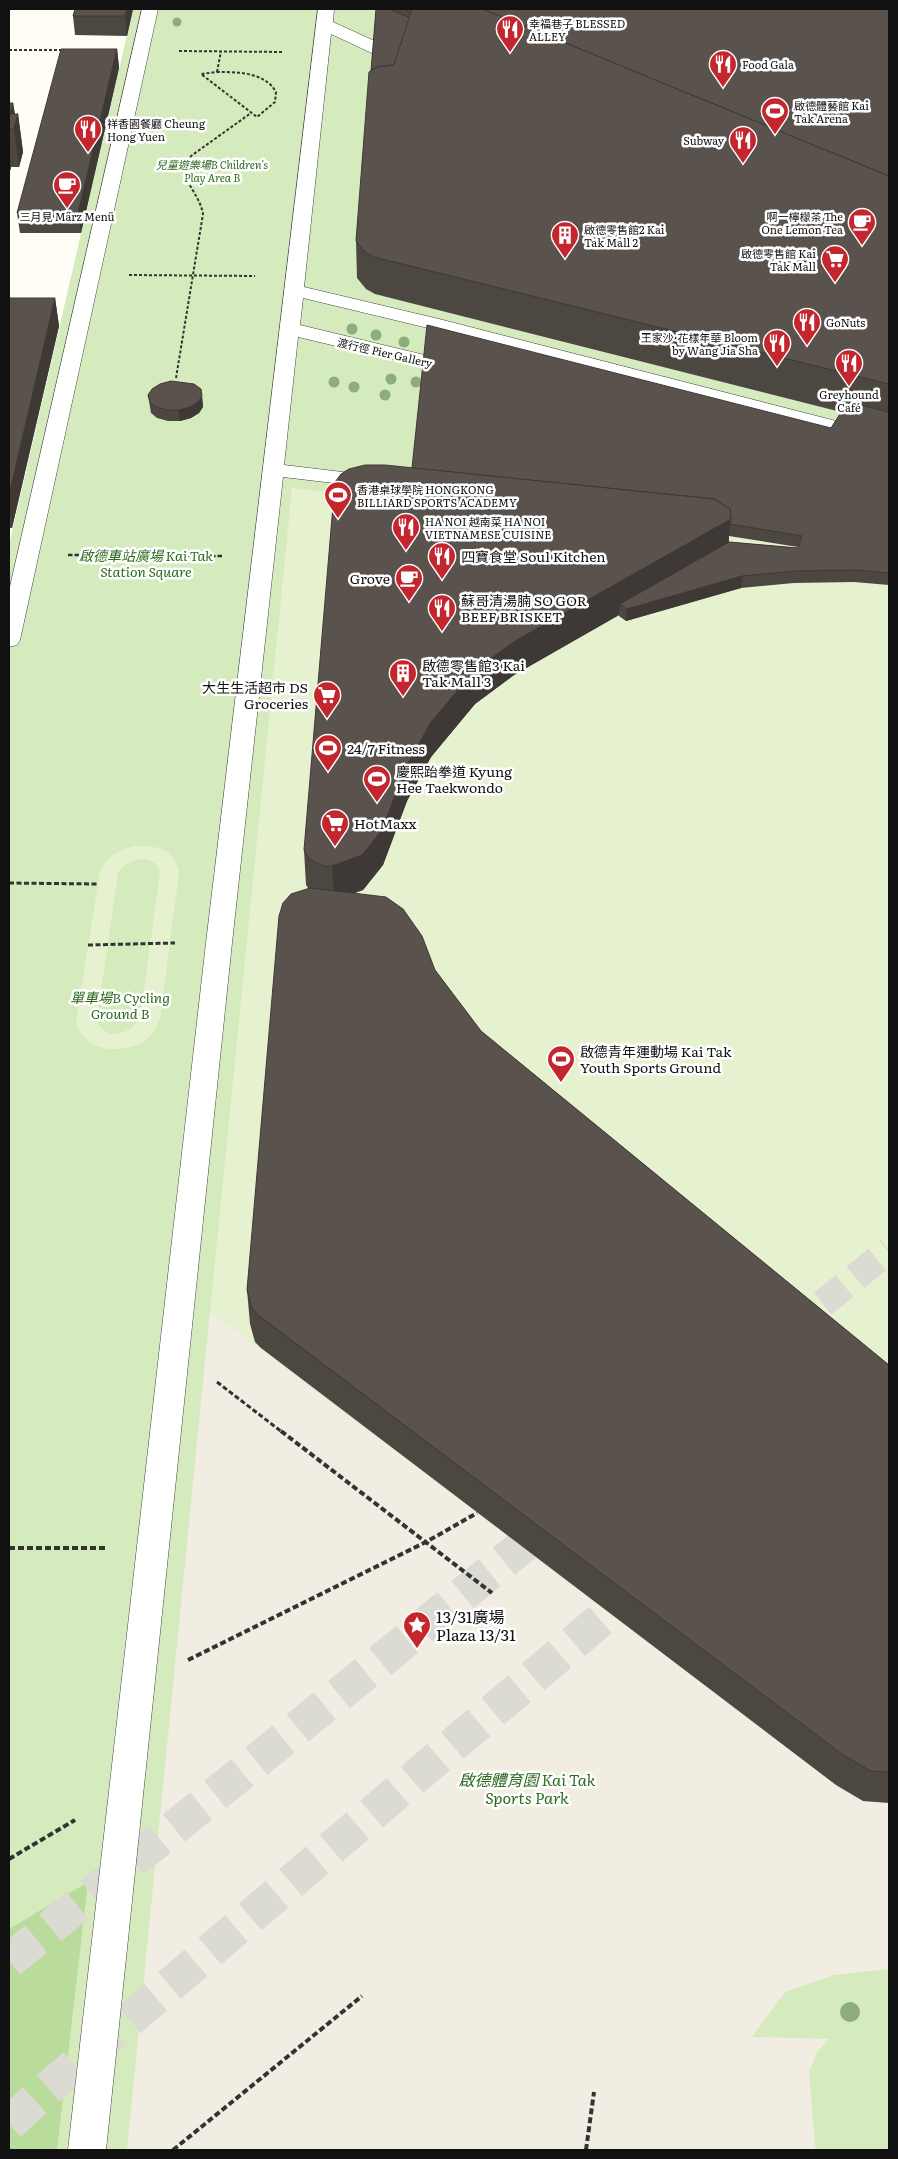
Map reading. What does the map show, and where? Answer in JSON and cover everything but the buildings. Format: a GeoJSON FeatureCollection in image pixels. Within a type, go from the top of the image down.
{"type":"FeatureCollection","features":[{"type":"Feature","properties":{"kind":"street"},"geometry":{"type":"LineString","coordinates":[[9,640],[150,9]]}},
{"type":"Feature","properties":{"kind":"street"},"geometry":{"type":"LineString","coordinates":[[86,2150],[218,943],[325,17],[382,52]]}},
{"type":"Feature","properties":{"kind":"street"},"geometry":{"type":"LineString","coordinates":[[295,283],[432,323],[837,427]]}},
{"type":"Feature","properties":{"kind":"street","name":"渡行徑 Pier Gallery"},"geometry":{"type":"LineString","coordinates":[[290,329],[474,373]]}},
{"type":"Feature","properties":{"kind":"street"},"geometry":{"type":"LineString","coordinates":[[273,470],[392,484]]}},
{"type":"Feature","properties":{"kind":"path"},"geometry":{"type":"LineString","coordinates":[[9,50],[65,50]]}},
{"type":"Feature","properties":{"kind":"path"},"geometry":{"type":"LineString","coordinates":[[141,50],[322,52]]}},
{"type":"Feature","properties":{"kind":"path"},"geometry":{"type":"LineString","coordinates":[[217,72],[221,51]]}},
{"type":"Feature","properties":{"kind":"path"},"geometry":{"type":"LineString","coordinates":[[217,72],[240,73],[260,78],[270,83],[276,89],[278,96],[271,108],[257,117],[201,74],[217,72]]}},
{"type":"Feature","properties":{"kind":"path"},"geometry":{"type":"LineString","coordinates":[[176,378],[204,214],[200,197],[185,178],[183,166],[191,156],[251,112]]}},
{"type":"Feature","properties":{"kind":"path"},"geometry":{"type":"LineString","coordinates":[[91,275],[193,276],[295,283]]}},
{"type":"Feature","properties":{"kind":"path"},"geometry":{"type":"LineString","coordinates":[[28,555],[263,556]]}},
{"type":"Feature","properties":{"kind":"path"},"geometry":{"type":"LineString","coordinates":[[9,884],[98,884]]}},
{"type":"Feature","properties":{"kind":"path"},"geometry":{"type":"LineString","coordinates":[[88,945],[107,943],[218,943]]}},
{"type":"Feature","properties":{"kind":"path"},"geometry":{"type":"LineString","coordinates":[[174,1349],[492,1593]]}},
{"type":"Feature","properties":{"kind":"path"},"geometry":{"type":"LineString","coordinates":[[137,1686],[426,1542],[477,1512]]}},
{"type":"Feature","properties":{"kind":"path"},"geometry":{"type":"LineString","coordinates":[[9,1548],[152,1548]]}},
{"type":"Feature","properties":{"kind":"path"},"geometry":{"type":"LineString","coordinates":[[9,1859],[126,1790]]}},
{"type":"Feature","properties":{"kind":"path"},"geometry":{"type":"LineString","coordinates":[[173,2150],[362,1996]]}},
{"type":"Feature","properties":{"kind":"path"},"geometry":{"type":"LineString","coordinates":[[586,2150],[594,2092]]}},
{"type":"Feature","properties":{"kind":"green space","name":"啟德體育園 Kai Tak Sports Park"},"geometry":{"type":"Polygon","coordinates":[[[133,9],[889,9],[889,2150],[9,2150],[9,545],[133,9]]]}},
{"type":"Feature","properties":{"kind":"green space","name":"啟德青年運動場 Kai Tak Youth Sports Ground"},"geometry":{"type":"Polygon","coordinates":[[[292,488],[711,533],[801,548],[889,558],[889,1803],[863,1801],[836,1785],[210,1311],[292,488]]]}},
{"type":"Feature","properties":{"kind":"green space"},"geometry":{"type":"Polygon","coordinates":[[[134,846],[163,850],[173,857],[179,872],[160,1019],[153,1033],[141,1043],[122,1049],[102,1048],[86,1039],[76,1022],[100,871],[110,857],[134,846]],[[141,859],[128,863],[118,873],[97,1018],[104,1031],[110,1033],[117,1034],[130,1029],[140,1018],[160,873],[159,869],[151,861],[141,859]]]}},
{"type":"Feature","properties":{"kind":"green space"},"geometry":{"type":"Polygon","coordinates":[[[88,1882],[57,2150],[9,2150],[9,1929],[88,1882]]]}},
{"type":"Feature","properties":{"kind":"shaded area","name":"13/31廣場 Plaza 13/31"},"geometry":{"type":"Polygon","coordinates":[[[210,1311],[836,1785],[863,1801],[889,1803],[889,1969],[834,1975],[785,1992],[752,2037],[829,2039],[817,2052],[809,2072],[815,2146],[818,2150],[127,2150],[210,1311]]]}},
{"type":"Feature","properties":{"kind":"tunnel"},"geometry":{"type":"LineString","coordinates":[[790,1330],[889,1250]]}},
{"type":"Feature","properties":{"kind":"tunnel"},"geometry":{"type":"LineString","coordinates":[[9,1961],[550,1524]]}},
{"type":"Feature","properties":{"kind":"tunnel"},"geometry":{"type":"LineString","coordinates":[[9,2124],[39,2096],[638,1588]]}},
{"type":"Feature","properties":{"kind":"place","name":"幸福巷子 BLESSED ALLEY"},"geometry":{"type":"Point","coordinates":[510,53]}},
{"type":"Feature","properties":{"kind":"place","name":"Food Gala"},"geometry":{"type":"Point","coordinates":[723,88]}},
{"type":"Feature","properties":{"kind":"place","name":"啟德體藝館 Kai Tak Arena"},"geometry":{"type":"Point","coordinates":[775,135]}},
{"type":"Feature","properties":{"kind":"place","name":"祥香園餐廳 Cheung Hong Yuen"},"geometry":{"type":"Point","coordinates":[88,153]}},
{"type":"Feature","properties":{"kind":"place","name":"Subway"},"geometry":{"type":"Point","coordinates":[743,164]}},
{"type":"Feature","properties":{"kind":"place","name":"三月見 März Menü"},"geometry":{"type":"Point","coordinates":[67,209]}},
{"type":"Feature","properties":{"kind":"place","name":"啊一檸檬茶 The One Lemon Tea"},"geometry":{"type":"Point","coordinates":[862,246]}},
{"type":"Feature","properties":{"kind":"place","name":"啟德零售館2 Kai Tak Mall 2"},"geometry":{"type":"Point","coordinates":[565,259]}},
{"type":"Feature","properties":{"kind":"place","name":"啟德零售館 Kai Tak Mall"},"geometry":{"type":"Point","coordinates":[835,283]}},
{"type":"Feature","properties":{"kind":"place","name":"GoNuts"},"geometry":{"type":"Point","coordinates":[807,346]}},
{"type":"Feature","properties":{"kind":"place","name":"王家沙·花樣年華 Bloom by Wang Jia Sha"},"geometry":{"type":"Point","coordinates":[777,367]}},
{"type":"Feature","properties":{"kind":"place","name":"Greyhound Café"},"geometry":{"type":"Point","coordinates":[849,387]}},
{"type":"Feature","properties":{"kind":"place","name":"香港桌球學院 HONGKONG BILLIARD SPORTS ACADEMY"},"geometry":{"type":"Point","coordinates":[338,519]}},
{"type":"Feature","properties":{"kind":"place","name":"HA NOI 越南菜 HA NOI VIETNAMESE CUISINE"},"geometry":{"type":"Point","coordinates":[406,551]}},
{"type":"Feature","properties":{"kind":"place","name":"四寶食堂 Soul Kitchen"},"geometry":{"type":"Point","coordinates":[442,580]}},
{"type":"Feature","properties":{"kind":"place","name":"Grove"},"geometry":{"type":"Point","coordinates":[409,602]}},
{"type":"Feature","properties":{"kind":"place","name":"蘇哥清湯腩 SO GOR BEEF BRISKET"},"geometry":{"type":"Point","coordinates":[442,632]}},
{"type":"Feature","properties":{"kind":"place","name":"啟德零售館3 Kai Tak Mall 3"},"geometry":{"type":"Point","coordinates":[403,697]}},
{"type":"Feature","properties":{"kind":"place","name":"大生生活超市 DS Groceries"},"geometry":{"type":"Point","coordinates":[327,719]}},
{"type":"Feature","properties":{"kind":"place","name":"24/7 Fitness"},"geometry":{"type":"Point","coordinates":[328,772]}},
{"type":"Feature","properties":{"kind":"place","name":"慶熙跆拳道 Kyung Hee Taekwondo"},"geometry":{"type":"Point","coordinates":[377,803]}},
{"type":"Feature","properties":{"kind":"place","name":"HotMaxx"},"geometry":{"type":"Point","coordinates":[335,847]}},
{"type":"Feature","properties":{"kind":"place","name":"啟德青年運動場 Kai Tak Youth Sports Ground"},"geometry":{"type":"Point","coordinates":[561,1083]}},
{"type":"Feature","properties":{"kind":"place","name":"13/31廣場 Plaza 13/31"},"geometry":{"type":"Point","coordinates":[417,1649]}},
{"type":"Feature","properties":{"kind":"park label","name":"兒童遊樂場B Children's Play Area B"},"geometry":{"type":"Point","coordinates":[212,170]}},
{"type":"Feature","properties":{"kind":"park label","name":"啟德車站廣場 Kai Tak Station Square"},"geometry":{"type":"Point","coordinates":[146,564]}},
{"type":"Feature","properties":{"kind":"park label","name":"單車場B Cycling Ground B"},"geometry":{"type":"Point","coordinates":[120,1006]}}]}
